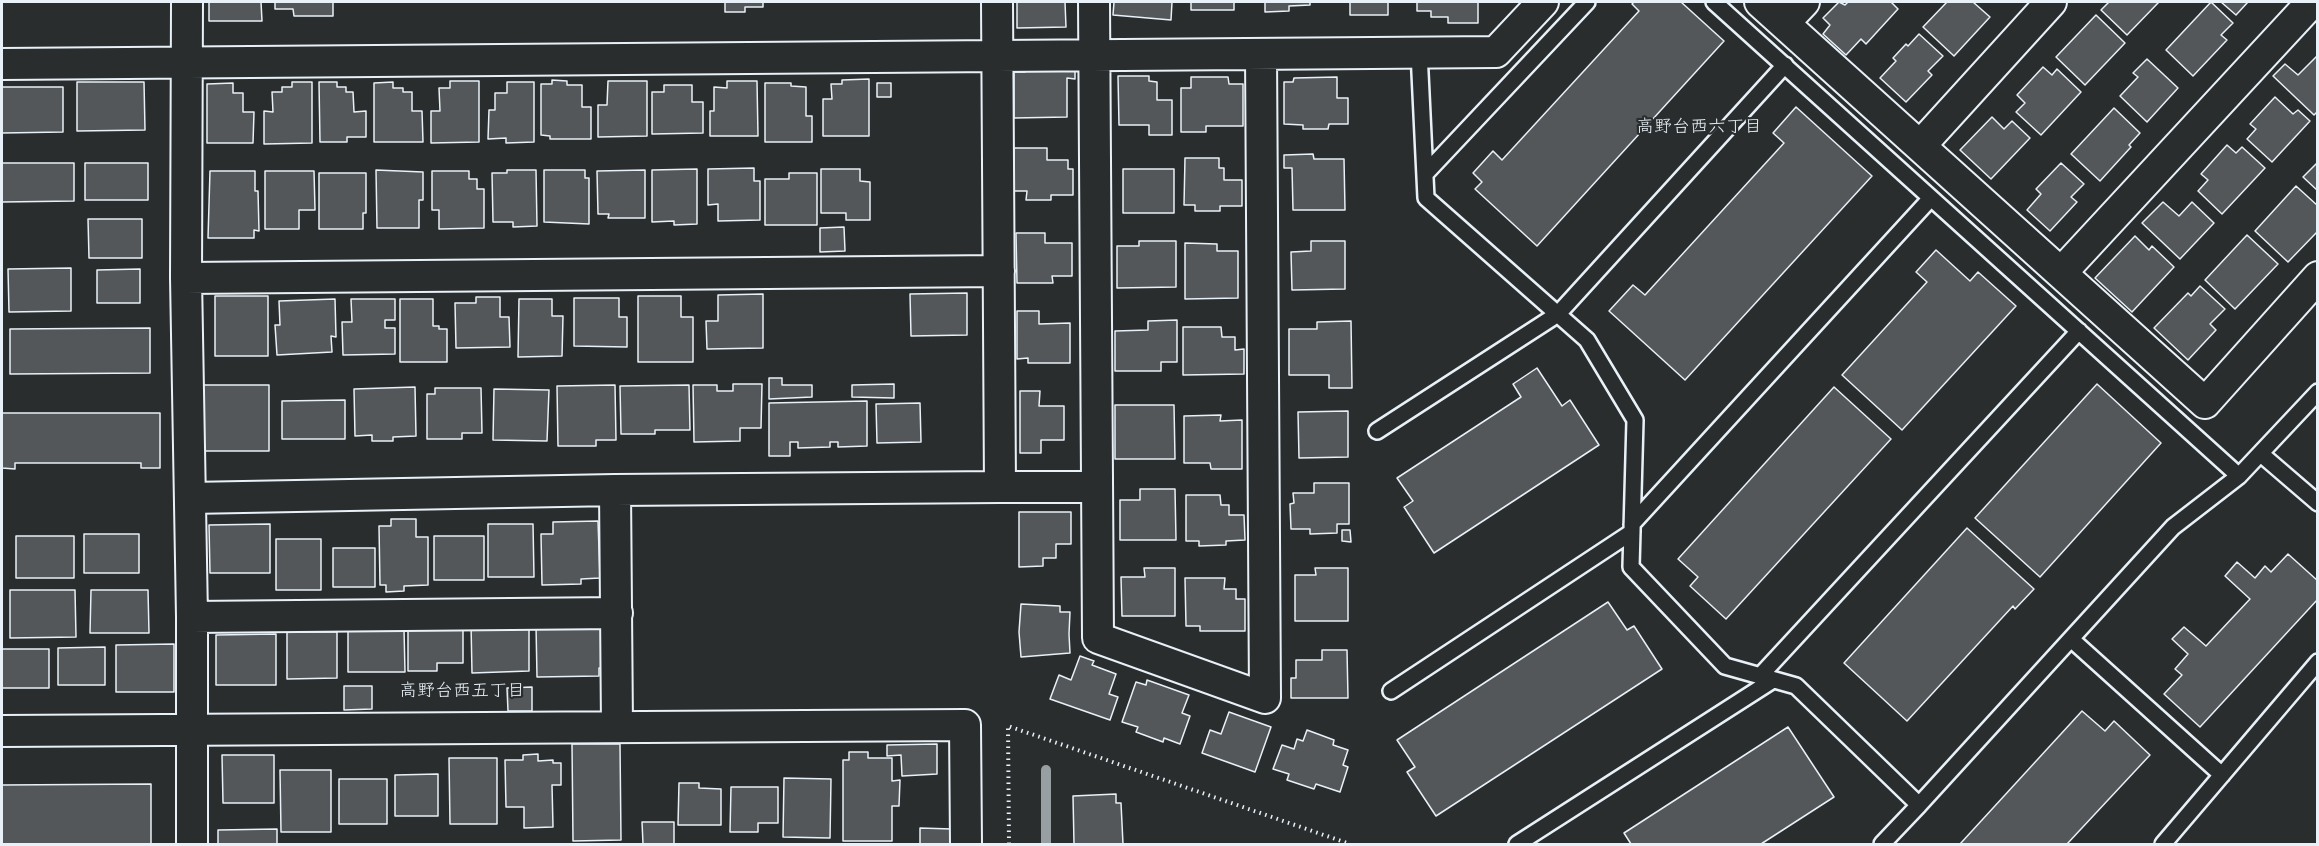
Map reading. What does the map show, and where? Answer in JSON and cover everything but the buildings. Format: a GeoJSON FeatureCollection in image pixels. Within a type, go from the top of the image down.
{"type":"FeatureCollection","features":[{"type":"Feature","properties":{"kind":"street"},"geometry":{"type":"LineString","coordinates":[[187,2],[186,278],[192,617],[192,844]]}},
{"type":"Feature","properties":{"kind":"street"},"geometry":{"type":"LineString","coordinates":[[997,2],[1000,487]]}},
{"type":"Feature","properties":{"kind":"street"},"geometry":{"type":"LineString","coordinates":[[1094,2],[1098,639],[1265,698],[1261,54]]}},
{"type":"Feature","properties":{"kind":"street"},"geometry":{"type":"LineString","coordinates":[[2,64],[1496,52],[1543,2]]}},
{"type":"Feature","properties":{"kind":"street"},"geometry":{"type":"LineString","coordinates":[[1760,2],[2205,403],[2318,277]]}},
{"type":"Feature","properties":{"kind":"street"},"geometry":{"type":"LineString","coordinates":[[1784,23],[1804,2]]}},
{"type":"Feature","properties":{"kind":"street"},"geometry":{"type":"LineString","coordinates":[[1920,146],[2051,2]]}},
{"type":"Feature","properties":{"kind":"street"},"geometry":{"type":"LineString","coordinates":[[2061,273],[2312,2]]}},
{"type":"Feature","properties":{"kind":"street"},"geometry":{"type":"LineString","coordinates":[[186,278],[999,271]]}},
{"type":"Feature","properties":{"kind":"street"},"geometry":{"type":"LineString","coordinates":[[190,498],[615,490],[1097,488]]}},
{"type":"Feature","properties":{"kind":"street"},"geometry":{"type":"LineString","coordinates":[[615,490],[618,727]]}},
{"type":"Feature","properties":{"kind":"street"},"geometry":{"type":"LineString","coordinates":[[192,617],[617,613]]}},
{"type":"Feature","properties":{"kind":"street"},"geometry":{"type":"LineString","coordinates":[[2,731],[965,725],[966,844]]}},
{"type":"Feature","properties":{"kind":"lane"},"geometry":{"type":"LineString","coordinates":[[1425,174],[1587,2]]}},
{"type":"Feature","properties":{"kind":"lane"},"geometry":{"type":"LineString","coordinates":[[1714,2],[2239,476]]}},
{"type":"Feature","properties":{"kind":"lane"},"geometry":{"type":"LineString","coordinates":[[1419,52],[1426,198],[1587,340],[1635,420],[1631,567],[1725,666],[1796,687],[1919,805]]}},
{"type":"Feature","properties":{"kind":"lane"},"geometry":{"type":"LineString","coordinates":[[1377,431],[1558,314],[1785,65]]}},
{"type":"Feature","properties":{"kind":"lane"},"geometry":{"type":"LineString","coordinates":[[1391,691],[1632,528],[1931,198]]}},
{"type":"Feature","properties":{"kind":"lane"},"geometry":{"type":"LineString","coordinates":[[1517,844],[1767,678],[2079,331]]}},
{"type":"Feature","properties":{"kind":"lane"},"geometry":{"type":"LineString","coordinates":[[1882,844],[2173,527],[2239,476],[2318,392]]}},
{"type":"Feature","properties":{"kind":"lane"},"geometry":{"type":"LineString","coordinates":[[2261,454],[2318,503]]}},
{"type":"Feature","properties":{"kind":"lane"},"geometry":{"type":"LineString","coordinates":[[2071,639],[2222,775]]}},
{"type":"Feature","properties":{"kind":"lane"},"geometry":{"type":"LineString","coordinates":[[2163,844],[2318,662]]}},
{"type":"Feature","properties":{"kind":"path"},"geometry":{"type":"LineString","coordinates":[[1009,844],[1008,726],[1350,844]]}},
{"type":"Feature","properties":{"kind":"waterway"},"geometry":{"type":"LineString","coordinates":[[1046,770],[1046,844]]}},
{"type":"Feature","properties":{"kind":"district","name":"高野台西六丁目"},"geometry":{"type":"Point","coordinates":[1699,128]}},
{"type":"Feature","properties":{"kind":"district","name":"高野台西五丁目"},"geometry":{"type":"Point","coordinates":[462,692]}}]}
